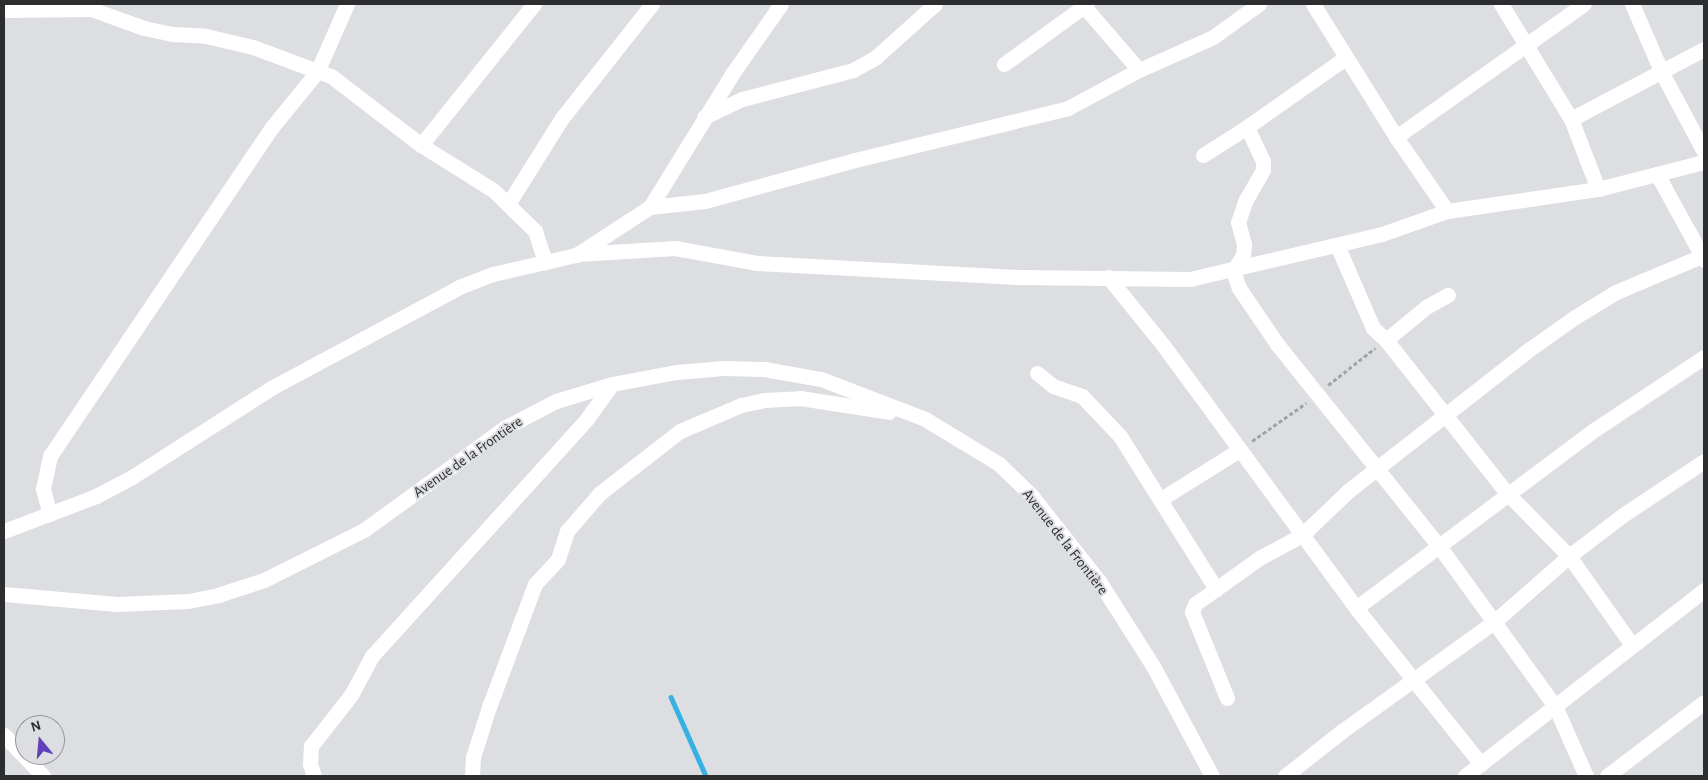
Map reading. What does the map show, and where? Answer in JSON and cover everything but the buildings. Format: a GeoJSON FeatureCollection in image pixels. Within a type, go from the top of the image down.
{"type":"FeatureCollection","features":[{"type":"Feature","properties":{"kind":"street"},"geometry":{"type":"LineString","coordinates":[[50,514],[43,489],[50,456],[272,127],[317,72],[347,4]]}},
{"type":"Feature","properties":{"kind":"street"},"geometry":{"type":"LineString","coordinates":[[421,145],[534,4]]}},
{"type":"Feature","properties":{"kind":"street"},"geometry":{"type":"LineString","coordinates":[[508,204],[562,118],[652,4]]}},
{"type":"Feature","properties":{"kind":"street"},"geometry":{"type":"LineString","coordinates":[[650,207],[704,117],[782,4]]}},
{"type":"Feature","properties":{"kind":"street"},"geometry":{"type":"LineString","coordinates":[[704,117],[742,99],[854,70],[876,57],[935,4]]}},
{"type":"Feature","properties":{"kind":"street"},"geometry":{"type":"LineString","coordinates":[[576,254],[650,207],[705,201],[851,161],[1068,108],[1139,70],[1214,37],[1259,4]]}},
{"type":"Feature","properties":{"kind":"street"},"geometry":{"type":"LineString","coordinates":[[1313,4],[1396,137],[1447,211]]}},
{"type":"Feature","properties":{"kind":"street"},"geometry":{"type":"LineString","coordinates":[[1501,4],[1550,90],[1570,120],[1598,189]]}},
{"type":"Feature","properties":{"kind":"street"},"geometry":{"type":"LineString","coordinates":[[1396,137],[1584,4]]}},
{"type":"Feature","properties":{"kind":"street"},"geometry":{"type":"LineString","coordinates":[[1632,4],[1662,73],[1704,152]]}},
{"type":"Feature","properties":{"kind":"street"},"geometry":{"type":"LineString","coordinates":[[1004,64],[1084,5],[1139,70]]}},
{"type":"Feature","properties":{"kind":"street"},"geometry":{"type":"LineString","coordinates":[[4,10],[91,9],[144,28],[173,34],[206,36],[253,47],[345,84],[421,145],[484,183],[508,204],[535,231],[544,262]]}},
{"type":"Feature","properties":{"kind":"street"},"geometry":{"type":"LineString","coordinates":[[1570,120],[1662,73],[1704,49]]}},
{"type":"Feature","properties":{"kind":"street"},"geometry":{"type":"LineString","coordinates":[[1203,155],[1298,94],[1345,58]]}},
{"type":"Feature","properties":{"kind":"street"},"geometry":{"type":"LineString","coordinates":[[1233,271],[1242,255],[1244,245],[1239,230],[1240,215],[1263,170],[1264,162],[1247,127]]}},
{"type":"Feature","properties":{"kind":"street"},"geometry":{"type":"LineString","coordinates":[[4,531],[96,496],[132,477],[271,388],[433,299],[493,274],[576,254],[675,248],[766,264],[1018,277],[1190,279],[1233,271],[1382,234],[1447,211],[1598,189],[1704,162]]}},
{"type":"Feature","properties":{"kind":"street"},"geometry":{"type":"LineString","coordinates":[[1227,698],[1192,612],[1195,604],[1261,557],[1302,535],[1348,491],[1446,417],[1527,351],[1576,317],[1616,292],[1703,256],[1657,174]]}},
{"type":"Feature","properties":{"kind":"street"},"geometry":{"type":"LineString","coordinates":[[1337,245],[1362,308],[1373,328],[1386,340],[1507,493],[1569,556],[1632,645]]}},
{"type":"Feature","properties":{"kind":"street"},"geometry":{"type":"LineString","coordinates":[[1233,271],[1252,310],[1439,546],[1554,706],[1586,776]]}},
{"type":"Feature","properties":{"kind":"street"},"geometry":{"type":"LineString","coordinates":[[1108,277],[1163,344],[1356,608],[1412,681],[1481,764]]}},
{"type":"Feature","properties":{"kind":"street"},"geometry":{"type":"LineString","coordinates":[[1386,340],[1426,307],[1448,295]]}},
{"type":"Feature","properties":{"kind":"street"},"geometry":{"type":"LineString","coordinates":[[1356,608],[1507,493],[1594,430],[1704,357]]}},
{"type":"Feature","properties":{"kind":"street","name":"Avenue de la Frontière"},"geometry":{"type":"LineString","coordinates":[[4,594],[117,604],[154,603],[218,595],[264,580],[364,530],[506,427],[556,401],[612,384],[677,372],[764,369],[821,379],[925,419],[999,464],[1052,520],[1099,581],[1153,666],[1212,776]]}},
{"type":"Feature","properties":{"kind":"street"},"geometry":{"type":"LineString","coordinates":[[1037,373],[1053,386],[1082,396],[1096,407],[1120,436],[1216,590]]}},
{"type":"Feature","properties":{"kind":"street"},"geometry":{"type":"LineString","coordinates":[[314,776],[310,764],[311,746],[351,695],[372,656],[586,420],[612,384]]}},
{"type":"Feature","properties":{"kind":"street"},"geometry":{"type":"LineString","coordinates":[[472,776],[473,757],[489,708],[535,584],[558,559],[566,531],[595,498],[653,451],[680,431],[712,416],[764,400],[808,399],[925,419]]}},
{"type":"Feature","properties":{"kind":"street"},"geometry":{"type":"LineString","coordinates":[[1161,499],[1239,450]]}},
{"type":"Feature","properties":{"kind":"street"},"geometry":{"type":"LineString","coordinates":[[1285,776],[1494,622],[1569,556],[1624,515],[1704,461]]}},
{"type":"Feature","properties":{"kind":"street"},"geometry":{"type":"LineString","coordinates":[[1465,776],[1704,590]]}},
{"type":"Feature","properties":{"kind":"street"},"geometry":{"type":"LineString","coordinates":[[1607,776],[1704,702]]}},
{"type":"Feature","properties":{"kind":"street"},"geometry":{"type":"LineString","coordinates":[[4,734],[43,776]]}},
{"type":"Feature","properties":{"kind":"waterway"},"geometry":{"type":"LineString","coordinates":[[671,697],[706,776]]}}]}
